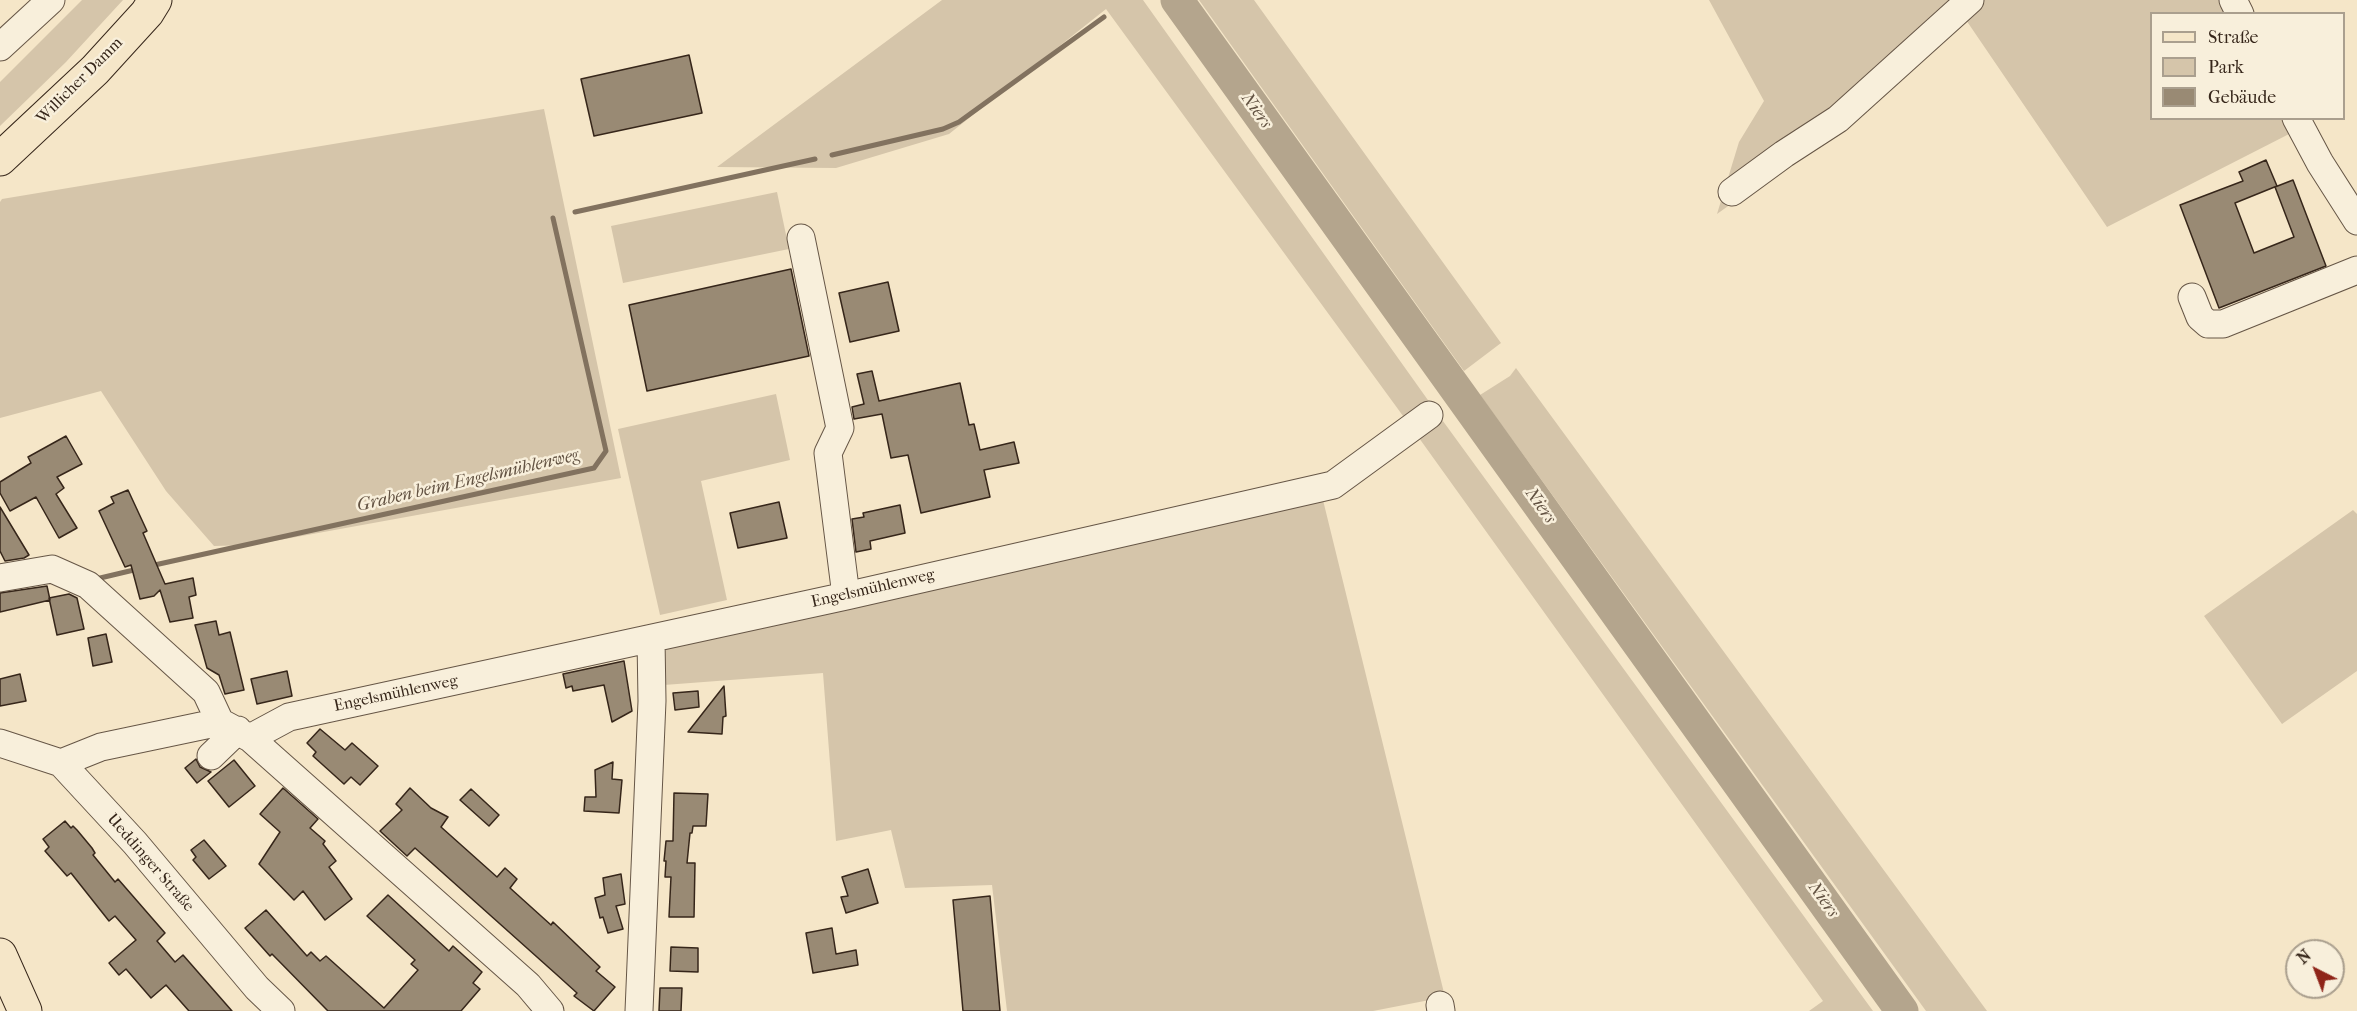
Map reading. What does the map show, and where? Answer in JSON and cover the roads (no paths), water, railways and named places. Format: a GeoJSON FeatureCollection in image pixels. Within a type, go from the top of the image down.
{"type":"FeatureCollection","features":[{"type":"Feature","properties":{"kind":"main road","name":"Willicher Damm"},"geometry":{"type":"LineString","coordinates":[[0,159],[95,70],[147,13],[155,0]]}},
{"type":"Feature","properties":{"kind":"main road"},"geometry":{"type":"LineString","coordinates":[[0,955],[25,1011]]}},
{"type":"Feature","properties":{"kind":"street"},"geometry":{"type":"LineString","coordinates":[[0,47],[51,0]]}},
{"type":"Feature","properties":{"kind":"street"},"geometry":{"type":"LineString","coordinates":[[1732,192],[1784,154],[1838,119],[1970,0]]}},
{"type":"Feature","properties":{"kind":"street"},"geometry":{"type":"LineString","coordinates":[[2297,120],[2320,163],[2357,220]]}},
{"type":"Feature","properties":{"kind":"street"},"geometry":{"type":"LineString","coordinates":[[801,238],[840,428],[828,453],[846,596]]}},
{"type":"Feature","properties":{"kind":"street"},"geometry":{"type":"LineString","coordinates":[[2192,297],[2200,317],[2208,324],[2223,324],[2357,270]]}},
{"type":"Feature","properties":{"kind":"street","name":"Engelsmühlenweg"},"geometry":{"type":"LineString","coordinates":[[60,763],[101,747],[236,730],[846,596],[1333,485],[1429,415]]}},
{"type":"Feature","properties":{"kind":"street"},"geometry":{"type":"LineString","coordinates":[[0,578],[52,569],[88,585],[206,692],[236,730],[528,985],[550,1011]]}},
{"type":"Feature","properties":{"kind":"street"},"geometry":{"type":"LineString","coordinates":[[639,1011],[652,701],[651,639]]}},
{"type":"Feature","properties":{"kind":"street"},"geometry":{"type":"LineString","coordinates":[[211,756],[236,730]]}},
{"type":"Feature","properties":{"kind":"street","name":"Ueddinger Straße"},"geometry":{"type":"LineString","coordinates":[[0,743],[60,763],[135,843],[257,988],[281,1011]]}},
{"type":"Feature","properties":{"kind":"waterway","name":"Niers"},"geometry":{"type":"LineString","coordinates":[[1177,0],[1902,1011]]}},
{"type":"Feature","properties":{"kind":"waterway","name":"Graben beim Engelsmühlenweg"},"geometry":{"type":"LineString","coordinates":[[832,155],[943,129],[959,122],[1104,17]]}},
{"type":"Feature","properties":{"kind":"waterway","name":"Graben beim Engelsmühlenweg"},"geometry":{"type":"LineString","coordinates":[[575,212],[815,159]]}},
{"type":"Feature","properties":{"kind":"waterway","name":"Graben beim Engelsmühlenweg"},"geometry":{"type":"LineString","coordinates":[[150,566],[594,468],[606,451],[553,218]]}},
{"type":"Feature","properties":{"kind":"waterway","name":"Graben beim Engelsmühlenweg"},"geometry":{"type":"LineString","coordinates":[[96,579],[138,569]]}}]}
